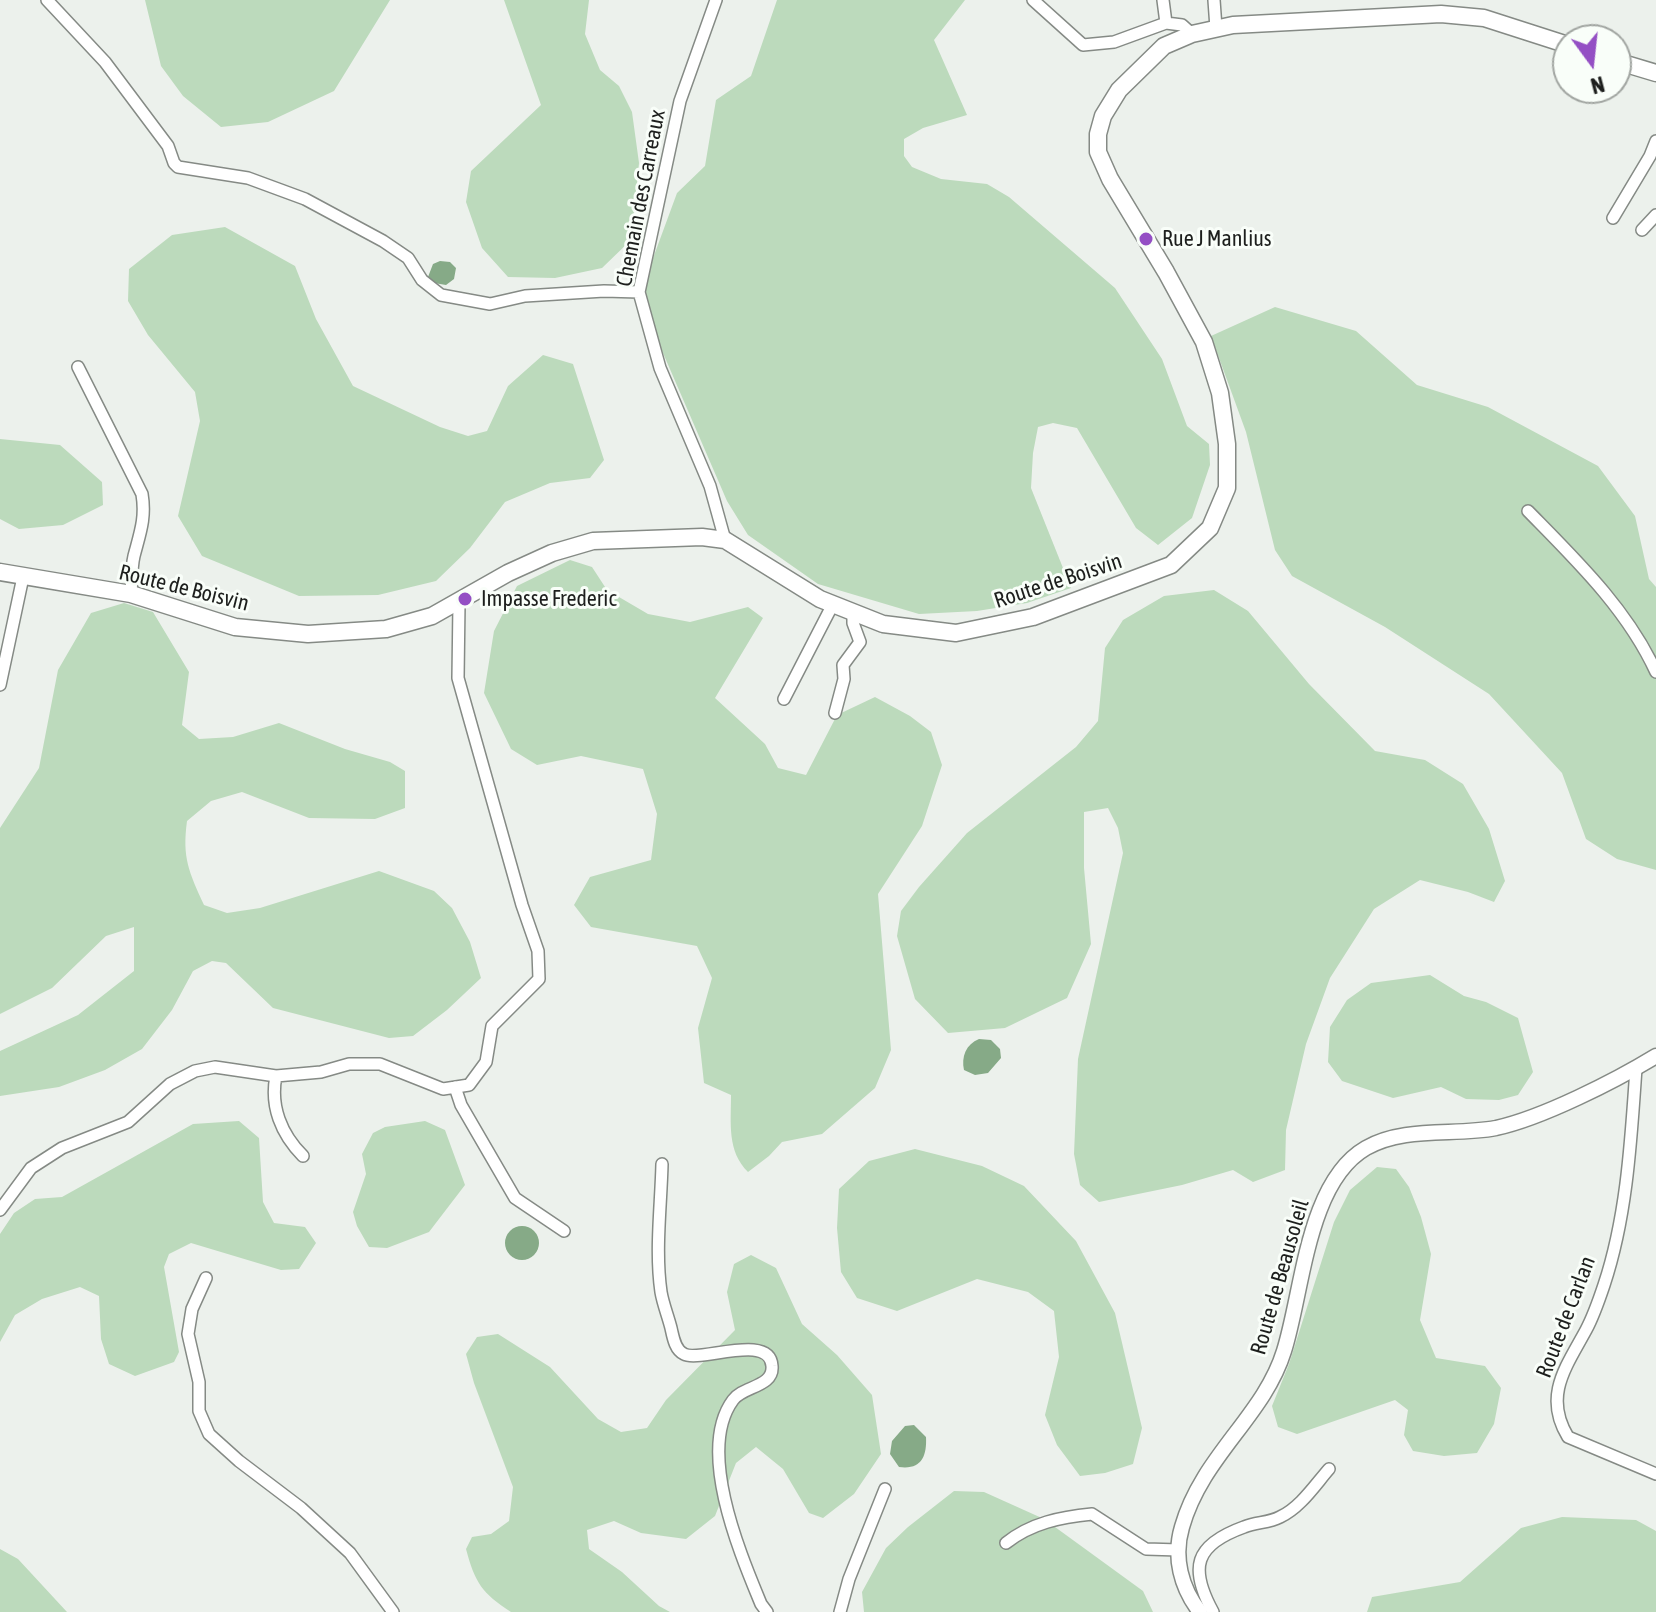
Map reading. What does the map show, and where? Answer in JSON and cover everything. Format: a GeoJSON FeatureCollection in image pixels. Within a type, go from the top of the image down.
{"type":"FeatureCollection","features":[{"type":"Feature","properties":{"kind":"main road","name":"Route de Boisvin"},"geometry":{"type":"LineString","coordinates":[[0,572],[131,594],[235,627],[308,634],[386,629],[432,616],[508,573],[552,553],[593,541],[702,537],[725,540],[820,599],[883,624],[956,633],[1033,617],[1171,565],[1210,528],[1227,488],[1227,444],[1220,393],[1204,342],[1110,179],[1098,152],[1098,134],[1103,116],[1119,90],[1164,46],[1216,28],[1441,14],[1484,18],[1552,40]]}},
{"type":"Feature","properties":{"kind":"main road"},"geometry":{"type":"LineString","coordinates":[[1632,66],[1656,73]]}},
{"type":"Feature","properties":{"kind":"street"},"geometry":{"type":"LineString","coordinates":[[47,0],[105,62],[168,146],[178,167],[248,178],[305,199],[408,258],[422,280],[441,295],[490,304],[525,296],[639,292]]}},
{"type":"Feature","properties":{"kind":"street","name":"Chemain des Carreaux"},"geometry":{"type":"LineString","coordinates":[[716,0],[680,101],[639,292],[660,368],[710,486],[725,540]]}},
{"type":"Feature","properties":{"kind":"street"},"geometry":{"type":"LineString","coordinates":[[1033,0],[1083,45],[1114,42],[1166,23],[1182,25],[1192,34]]}},
{"type":"Feature","properties":{"kind":"street"},"geometry":{"type":"LineString","coordinates":[[1163,0],[1166,23]]}},
{"type":"Feature","properties":{"kind":"street"},"geometry":{"type":"LineString","coordinates":[[1214,0],[1216,28]]}},
{"type":"Feature","properties":{"kind":"street"},"geometry":{"type":"LineString","coordinates":[[1613,218],[1656,141]]}},
{"type":"Feature","properties":{"kind":"street"},"geometry":{"type":"LineString","coordinates":[[1642,230],[1656,215]]}},
{"type":"Feature","properties":{"kind":"street"},"geometry":{"type":"LineString","coordinates":[[78,367],[142,494],[145,512],[134,557],[131,594]]}},
{"type":"Feature","properties":{"kind":"street"},"geometry":{"type":"LineString","coordinates":[[1528,511],[1631,626],[1656,672]]}},
{"type":"Feature","properties":{"kind":"street"},"geometry":{"type":"LineString","coordinates":[[0,685],[23,577]]}},
{"type":"Feature","properties":{"kind":"street"},"geometry":{"type":"LineString","coordinates":[[0,1210],[31,1168],[62,1148],[128,1122],[170,1084],[195,1071],[215,1067],[276,1076],[321,1072],[349,1064],[380,1064],[443,1089],[469,1085],[486,1062],[492,1026],[539,979],[538,951],[522,905],[458,678],[459,603]]}},
{"type":"Feature","properties":{"kind":"street"},"geometry":{"type":"LineString","coordinates":[[784,699],[833,604]]}},
{"type":"Feature","properties":{"kind":"street"},"geometry":{"type":"LineString","coordinates":[[835,713],[844,679],[843,665],[860,642],[853,623],[853,612]]}},
{"type":"Feature","properties":{"kind":"street","name":"Route de Beausoleil"},"geometry":{"type":"LineString","coordinates":[[1200,1612],[1186,1593],[1181,1576],[1181,1530],[1210,1465],[1272,1381],[1284,1351],[1312,1233],[1324,1197],[1348,1163],[1364,1149],[1402,1135],[1477,1131],[1523,1121],[1656,1056]]}},
{"type":"Feature","properties":{"kind":"street","name":"Route de Carlan"},"geometry":{"type":"LineString","coordinates":[[1636,1068],[1631,1142],[1620,1220],[1605,1284],[1587,1328],[1567,1361],[1558,1387],[1557,1410],[1568,1437],[1656,1474]]}},
{"type":"Feature","properties":{"kind":"street"},"geometry":{"type":"LineString","coordinates":[[276,1076],[273,1088],[279,1120],[290,1142],[303,1156]]}},
{"type":"Feature","properties":{"kind":"street"},"geometry":{"type":"LineString","coordinates":[[455,1087],[461,1105],[515,1198],[564,1231]]}},
{"type":"Feature","properties":{"kind":"street"},"geometry":{"type":"LineString","coordinates":[[662,1164],[659,1264],[661,1292],[674,1343],[681,1353],[688,1356],[748,1350],[765,1353],[771,1360],[773,1369],[769,1379],[735,1397],[722,1421],[720,1464],[725,1509],[767,1612]]}},
{"type":"Feature","properties":{"kind":"street"},"geometry":{"type":"LineString","coordinates":[[206,1278],[192,1309],[188,1334],[199,1382],[199,1411],[209,1434],[301,1508],[350,1553],[393,1612]]}},
{"type":"Feature","properties":{"kind":"street"},"geometry":{"type":"LineString","coordinates":[[1213,1612],[1198,1580],[1198,1568],[1206,1551],[1233,1532],[1287,1513],[1329,1469]]}},
{"type":"Feature","properties":{"kind":"street"},"geometry":{"type":"LineString","coordinates":[[840,1612],[849,1579],[885,1489]]}},
{"type":"Feature","properties":{"kind":"street"},"geometry":{"type":"LineString","coordinates":[[1006,1543],[1018,1534],[1051,1520],[1092,1514],[1146,1549],[1179,1550]]}},
{"type":"Feature","properties":{"kind":"shaded area"},"geometry":{"type":"Polygon","coordinates":[[[145,0],[390,0],[334,91],[268,122],[221,127],[183,96],[161,66],[145,0]]]}},
{"type":"Feature","properties":{"kind":"shaded area"},"geometry":{"type":"Polygon","coordinates":[[[504,0],[589,0],[585,34],[600,70],[619,86],[632,112],[639,163],[631,240],[602,268],[555,278],[508,277],[482,248],[466,202],[471,171],[541,105],[504,0]]]}},
{"type":"Feature","properties":{"kind":"shaded area"},"geometry":{"type":"Polygon","coordinates":[[[777,0],[965,0],[934,40],[967,115],[923,128],[904,139],[904,156],[912,167],[941,179],[987,184],[1009,197],[1115,288],[1162,359],[1187,426],[1209,444],[1210,465],[1192,518],[1158,545],[1136,528],[1077,428],[1053,423],[1038,427],[1031,488],[1071,588],[1027,603],[977,611],[919,614],[818,584],[748,535],[727,501],[647,316],[645,280],[677,193],[705,166],[716,100],[751,76],[777,0]]]}},
{"type":"Feature","properties":{"kind":"shaded area"},"geometry":{"type":"Polygon","coordinates":[[[225,227],[295,266],[316,319],[353,386],[440,427],[468,436],[487,431],[508,386],[543,355],[573,364],[604,460],[590,478],[550,483],[505,502],[470,548],[436,581],[378,595],[299,596],[202,556],[178,516],[200,421],[195,392],[148,335],[128,301],[129,269],[172,235],[225,227]]]}},
{"type":"Feature","properties":{"kind":"shaded area"},"geometry":{"type":"Polygon","coordinates":[[[450,262],[456,268],[454,279],[446,285],[434,283],[428,277],[433,264],[450,262]]]}},
{"type":"Feature","properties":{"kind":"shaded area"},"geometry":{"type":"Polygon","coordinates":[[[1275,307],[1356,331],[1417,385],[1488,407],[1598,466],[1635,516],[1649,579],[1656,587],[1656,870],[1617,859],[1586,839],[1562,773],[1489,694],[1385,627],[1292,576],[1275,550],[1246,432],[1211,336],[1275,307]]]}},
{"type":"Feature","properties":{"kind":"shaded area"},"geometry":{"type":"Polygon","coordinates":[[[0,439],[60,445],[102,482],[103,505],[63,525],[19,529],[0,519],[0,439]]]}},
{"type":"Feature","properties":{"kind":"shaded area"},"geometry":{"type":"Polygon","coordinates":[[[570,560],[592,567],[607,590],[648,614],[690,622],[748,607],[763,618],[715,698],[765,744],[778,768],[806,775],[837,715],[875,697],[910,716],[931,732],[942,765],[922,826],[878,894],[891,1050],[875,1088],[822,1134],[782,1142],[748,1172],[733,1146],[731,1095],[704,1083],[698,1028],[712,978],[697,946],[591,927],[574,905],[590,877],[651,860],[657,814],[643,769],[581,756],[537,765],[511,749],[484,693],[494,631],[517,586],[570,560]]]}},
{"type":"Feature","properties":{"kind":"shaded area"},"geometry":{"type":"Polygon","coordinates":[[[1214,590],[1248,611],[1309,684],[1375,751],[1425,760],[1463,784],[1489,829],[1505,881],[1494,902],[1420,880],[1374,909],[1330,978],[1306,1044],[1286,1130],[1285,1170],[1253,1182],[1233,1170],[1182,1185],[1099,1202],[1080,1185],[1074,1154],[1078,1059],[1123,853],[1118,828],[1108,808],[1084,812],[1084,868],[1091,944],[1067,998],[1005,1028],[948,1033],[915,999],[897,936],[901,911],[967,833],[1076,747],[1098,721],[1105,648],[1123,620],[1164,596],[1214,590]]]}},
{"type":"Feature","properties":{"kind":"shaded area"},"geometry":{"type":"Polygon","coordinates":[[[124,603],[153,612],[189,672],[182,725],[199,739],[233,737],[279,723],[345,749],[390,762],[405,771],[405,808],[375,819],[309,818],[242,792],[211,801],[187,821],[185,845],[191,874],[204,905],[227,913],[260,908],[379,871],[434,891],[452,908],[470,942],[481,978],[413,1036],[389,1038],[273,1008],[226,963],[212,961],[193,971],[172,1010],[142,1049],[105,1070],[59,1087],[0,1096],[0,1051],[78,1015],[134,971],[134,927],[106,936],[52,988],[0,1014],[0,828],[39,768],[58,670],[91,613],[124,603]]]}},
{"type":"Feature","properties":{"kind":"shaded area"},"geometry":{"type":"Polygon","coordinates":[[[1430,975],[1464,996],[1486,1002],[1518,1018],[1533,1072],[1518,1095],[1499,1100],[1466,1099],[1441,1087],[1393,1098],[1342,1081],[1328,1062],[1330,1027],[1347,1000],[1371,983],[1430,975]]]}},
{"type":"Feature","properties":{"kind":"shaded area"},"geometry":{"type":"Polygon","coordinates":[[[979,1039],[991,1040],[1000,1049],[1001,1058],[988,1073],[975,1075],[964,1070],[963,1060],[968,1048],[979,1039]]]}},
{"type":"Feature","properties":{"kind":"shaded area"},"geometry":{"type":"Polygon","coordinates":[[[239,1121],[259,1138],[263,1202],[274,1223],[305,1227],[316,1243],[299,1269],[281,1270],[191,1243],[169,1254],[164,1267],[179,1352],[174,1362],[135,1376],[109,1364],[101,1339],[99,1296],[80,1287],[42,1299],[15,1315],[0,1342],[0,1234],[14,1213],[35,1199],[62,1197],[193,1124],[239,1121]]]}},
{"type":"Feature","properties":{"kind":"shaded area"},"geometry":{"type":"Polygon","coordinates":[[[425,1121],[445,1130],[465,1185],[429,1232],[387,1248],[369,1247],[353,1212],[366,1174],[362,1154],[373,1133],[385,1127],[425,1121]]]}},
{"type":"Feature","properties":{"kind":"shaded area"},"geometry":{"type":"Polygon","coordinates":[[[915,1149],[982,1166],[1024,1186],[1076,1241],[1115,1313],[1142,1428],[1133,1464],[1105,1473],[1080,1476],[1057,1445],[1045,1415],[1059,1357],[1054,1311],[1028,1292],[977,1279],[897,1311],[857,1298],[841,1272],[837,1228],[839,1189],[869,1161],[915,1149]]]}},
{"type":"Feature","properties":{"kind":"shaded area"},"geometry":{"type":"Polygon","coordinates":[[[1377,1167],[1396,1169],[1409,1187],[1421,1217],[1431,1254],[1420,1320],[1436,1358],[1485,1366],[1501,1388],[1494,1424],[1477,1453],[1444,1456],[1413,1451],[1404,1435],[1408,1410],[1395,1400],[1297,1434],[1278,1427],[1272,1406],[1289,1364],[1334,1222],[1350,1190],[1377,1167]]]}},
{"type":"Feature","properties":{"kind":"shaded area"},"geometry":{"type":"Polygon","coordinates":[[[522,1226],[534,1231],[539,1243],[534,1255],[522,1260],[510,1255],[505,1243],[510,1231],[522,1226]]]}},
{"type":"Feature","properties":{"kind":"shaded area"},"geometry":{"type":"Polygon","coordinates":[[[751,1255],[776,1268],[802,1324],[837,1355],[872,1395],[881,1454],[854,1494],[823,1518],[809,1513],[783,1469],[756,1447],[736,1463],[715,1516],[686,1539],[641,1533],[614,1521],[587,1530],[589,1549],[670,1612],[511,1612],[481,1586],[466,1549],[472,1537],[491,1534],[509,1521],[513,1487],[466,1354],[477,1337],[498,1334],[550,1367],[598,1419],[621,1432],[647,1428],[666,1400],[735,1330],[727,1292],[734,1264],[751,1255]]]}},
{"type":"Feature","properties":{"kind":"shaded area"},"geometry":{"type":"Polygon","coordinates":[[[914,1425],[926,1437],[924,1456],[913,1466],[899,1467],[890,1454],[892,1441],[905,1426],[914,1425]]]}},
{"type":"Feature","properties":{"kind":"shaded area"},"geometry":{"type":"Polygon","coordinates":[[[954,1491],[984,1492],[1044,1519],[1143,1591],[1153,1612],[864,1612],[862,1592],[886,1548],[954,1491]]]}},
{"type":"Feature","properties":{"kind":"shaded area"},"geometry":{"type":"Polygon","coordinates":[[[1562,1517],[1636,1520],[1656,1531],[1656,1612],[1367,1612],[1372,1597],[1460,1582],[1521,1528],[1562,1517]]]}},
{"type":"Feature","properties":{"kind":"shaded area"},"geometry":{"type":"Polygon","coordinates":[[[0,1549],[18,1559],[67,1612],[0,1612],[0,1549]]]}},
{"type":"Feature","properties":{"kind":"place","name":"Rue J Manlius"},"geometry":{"type":"Point","coordinates":[1146,239]}},
{"type":"Feature","properties":{"kind":"place","name":"Impasse Frederic"},"geometry":{"type":"Point","coordinates":[465,599]}}]}
